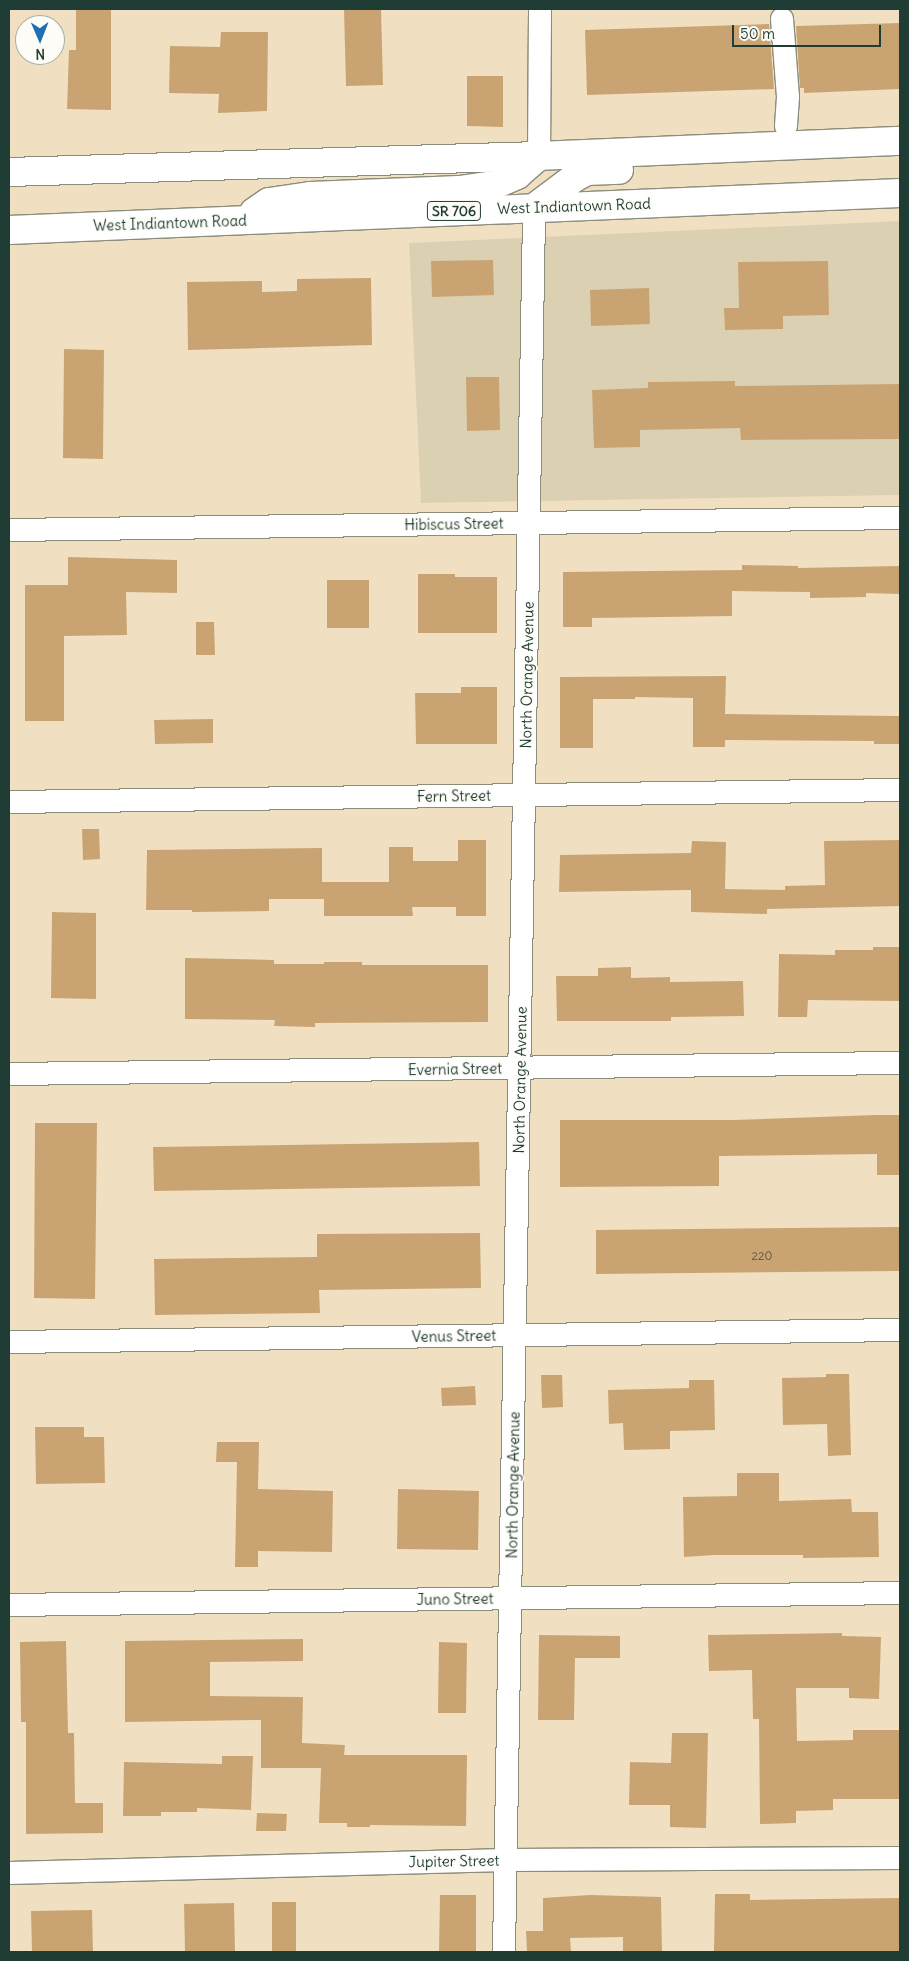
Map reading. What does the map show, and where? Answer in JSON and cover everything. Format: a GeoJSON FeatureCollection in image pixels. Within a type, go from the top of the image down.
{"type":"FeatureCollection","features":[{"type":"Feature","properties":{"kind":"main road"},"geometry":{"type":"LineString","coordinates":[[9,172],[540,156],[900,141]]}},
{"type":"Feature","properties":{"kind":"main road"},"geometry":{"type":"LineString","coordinates":[[534,208],[574,178],[587,171],[739,165],[860,155],[900,141]]}},
{"type":"Feature","properties":{"kind":"main road"},"geometry":{"type":"LineString","coordinates":[[240,220],[269,202],[310,196],[459,190],[494,185],[517,175],[540,156]]}},
{"type":"Feature","properties":{"kind":"main road","name":"West Indiantown Road"},"geometry":{"type":"LineString","coordinates":[[9,230],[900,193]]}},
{"type":"Feature","properties":{"kind":"street"},"geometry":{"type":"LineString","coordinates":[[540,9],[540,156]]}},
{"type":"Feature","properties":{"kind":"street"},"geometry":{"type":"LineString","coordinates":[[782,20],[788,97],[786,126]]}},
{"type":"Feature","properties":{"kind":"street","name":"North Orange Avenue"},"geometry":{"type":"LineString","coordinates":[[504,1952],[534,208]]}},
{"type":"Feature","properties":{"kind":"street","name":"Hibiscus Street"},"geometry":{"type":"LineString","coordinates":[[9,530],[900,518]]}},
{"type":"Feature","properties":{"kind":"street","name":"Fern Street"},"geometry":{"type":"LineString","coordinates":[[9,802],[900,790]]}},
{"type":"Feature","properties":{"kind":"street","name":"Evernia Street"},"geometry":{"type":"LineString","coordinates":[[9,1074],[900,1063]]}},
{"type":"Feature","properties":{"kind":"street","name":"Venus Street"},"geometry":{"type":"LineString","coordinates":[[9,1342],[900,1330]]}},
{"type":"Feature","properties":{"kind":"street","name":"Juno Street"},"geometry":{"type":"LineString","coordinates":[[9,1605],[900,1593]]}},
{"type":"Feature","properties":{"kind":"street","name":"Jupiter Street"},"geometry":{"type":"LineString","coordinates":[[9,1873],[506,1860],[900,1858]]}},
{"type":"Feature","properties":{"kind":"shaded area"},"geometry":{"type":"Polygon","coordinates":[[[900,221],[900,495],[421,503],[409,243],[900,221]]]}},
{"type":"Feature","properties":{"kind":"building"},"geometry":{"type":"Polygon","coordinates":[[[76,9],[111,9],[111,110],[67,109],[69,50],[76,50],[76,9]]]}},
{"type":"Feature","properties":{"kind":"building"},"geometry":{"type":"Polygon","coordinates":[[[344,9],[381,9],[383,85],[346,86],[344,9]]]}},
{"type":"Feature","properties":{"kind":"building"},"geometry":{"type":"Polygon","coordinates":[[[900,23],[900,89],[804,93],[804,88],[800,88],[796,26],[900,23]]]}},
{"type":"Feature","properties":{"kind":"building"},"geometry":{"type":"Polygon","coordinates":[[[769,24],[774,89],[587,95],[585,30],[769,24]]]}},
{"type":"Feature","properties":{"kind":"building"},"geometry":{"type":"Polygon","coordinates":[[[221,32],[268,32],[267,111],[218,113],[219,94],[169,93],[170,46],[220,47],[221,32]]]}},
{"type":"Feature","properties":{"kind":"building"},"geometry":{"type":"Polygon","coordinates":[[[467,76],[503,76],[503,127],[467,126],[467,76]]]}},
{"type":"Feature","properties":{"kind":"building"},"geometry":{"type":"Polygon","coordinates":[[[493,260],[494,295],[432,297],[431,261],[493,260]]]}},
{"type":"Feature","properties":{"kind":"building"},"geometry":{"type":"Polygon","coordinates":[[[828,261],[829,315],[783,316],[783,329],[725,330],[724,308],[739,308],[738,262],[828,261]]]}},
{"type":"Feature","properties":{"kind":"building"},"geometry":{"type":"Polygon","coordinates":[[[371,278],[372,345],[188,350],[187,282],[262,281],[262,292],[297,291],[297,279],[371,278]]]}},
{"type":"Feature","properties":{"kind":"building"},"geometry":{"type":"Polygon","coordinates":[[[649,288],[650,324],[591,326],[590,290],[649,288]]]}},
{"type":"Feature","properties":{"kind":"building"},"geometry":{"type":"Polygon","coordinates":[[[64,349],[104,350],[103,459],[63,458],[64,349]]]}},
{"type":"Feature","properties":{"kind":"building"},"geometry":{"type":"Polygon","coordinates":[[[466,377],[499,377],[500,430],[467,431],[466,377]]]}},
{"type":"Feature","properties":{"kind":"building"},"geometry":{"type":"Polygon","coordinates":[[[735,381],[735,386],[900,384],[900,439],[741,440],[740,428],[640,430],[640,447],[594,448],[592,390],[648,388],[648,382],[735,381]]]}},
{"type":"Feature","properties":{"kind":"building"},"geometry":{"type":"Polygon","coordinates":[[[68,557],[177,560],[177,593],[126,592],[127,635],[64,636],[64,721],[25,721],[25,585],[68,585],[68,557]]]}},
{"type":"Feature","properties":{"kind":"building"},"geometry":{"type":"Polygon","coordinates":[[[742,565],[798,566],[798,568],[900,566],[900,594],[866,593],[866,597],[810,598],[810,592],[732,591],[732,616],[592,618],[592,627],[563,627],[563,572],[742,570],[742,565]]]}},
{"type":"Feature","properties":{"kind":"building"},"geometry":{"type":"Polygon","coordinates":[[[418,574],[455,574],[455,577],[497,577],[497,633],[418,633],[418,574]]]}},
{"type":"Feature","properties":{"kind":"building"},"geometry":{"type":"Polygon","coordinates":[[[327,580],[369,580],[369,628],[327,628],[327,580]]]}},
{"type":"Feature","properties":{"kind":"building"},"geometry":{"type":"Polygon","coordinates":[[[196,622],[214,622],[215,655],[196,655],[196,622]]]}},
{"type":"Feature","properties":{"kind":"building"},"geometry":{"type":"Polygon","coordinates":[[[726,676],[725,714],[900,716],[900,744],[874,744],[874,741],[725,740],[725,747],[693,747],[693,698],[635,697],[635,699],[593,699],[593,748],[560,748],[560,677],[726,676]]]}},
{"type":"Feature","properties":{"kind":"building"},"geometry":{"type":"Polygon","coordinates":[[[461,687],[497,687],[497,744],[416,744],[415,693],[461,693],[461,687]]]}},
{"type":"Feature","properties":{"kind":"building"},"geometry":{"type":"Polygon","coordinates":[[[213,719],[213,743],[155,744],[154,720],[213,719]]]}},
{"type":"Feature","properties":{"kind":"building"},"geometry":{"type":"Polygon","coordinates":[[[82,829],[99,829],[100,859],[83,860],[82,829]]]}},
{"type":"Feature","properties":{"kind":"building"},"geometry":{"type":"Polygon","coordinates":[[[458,840],[486,840],[486,916],[456,916],[456,907],[412,907],[413,916],[324,916],[324,899],[269,899],[269,911],[192,912],[192,910],[146,910],[147,850],[322,848],[322,882],[389,882],[389,847],[413,847],[413,861],[458,861],[458,840]]]}},
{"type":"Feature","properties":{"kind":"building"},"geometry":{"type":"Polygon","coordinates":[[[900,840],[900,906],[767,909],[767,914],[691,912],[691,890],[559,892],[560,855],[691,853],[692,841],[726,842],[725,889],[785,890],[785,886],[825,885],[824,841],[900,840]]]}},
{"type":"Feature","properties":{"kind":"building"},"geometry":{"type":"Polygon","coordinates":[[[52,912],[96,913],[96,999],[51,998],[52,912]]]}},
{"type":"Feature","properties":{"kind":"building"},"geometry":{"type":"Polygon","coordinates":[[[873,947],[900,947],[900,1001],[808,1000],[807,1017],[778,1017],[779,954],[835,955],[835,950],[873,950],[873,947]]]}},
{"type":"Feature","properties":{"kind":"building"},"geometry":{"type":"Polygon","coordinates":[[[185,958],[274,960],[274,964],[362,962],[362,965],[488,965],[488,1022],[315,1023],[315,1027],[274,1026],[275,1020],[185,1019],[185,958]]]}},
{"type":"Feature","properties":{"kind":"building"},"geometry":{"type":"Polygon","coordinates":[[[631,967],[631,978],[670,977],[670,982],[743,981],[744,1016],[671,1017],[671,1021],[557,1021],[556,976],[598,976],[598,968],[631,967]]]}},
{"type":"Feature","properties":{"kind":"building"},"geometry":{"type":"Polygon","coordinates":[[[900,1115],[900,1175],[877,1175],[877,1154],[719,1156],[719,1186],[560,1187],[560,1120],[734,1120],[900,1115]]]}},
{"type":"Feature","properties":{"kind":"building"},"geometry":{"type":"Polygon","coordinates":[[[35,1123],[97,1123],[95,1299],[34,1298],[35,1123]]]}},
{"type":"Feature","properties":{"kind":"building"},"geometry":{"type":"Polygon","coordinates":[[[479,1142],[480,1186],[154,1191],[153,1147],[479,1142]]]}},
{"type":"Feature","properties":{"kind":"building"},"geometry":{"type":"Polygon","coordinates":[[[900,1227],[900,1271],[596,1274],[596,1230],[900,1227]]]}},
{"type":"Feature","properties":{"kind":"building"},"geometry":{"type":"Polygon","coordinates":[[[480,1233],[481,1288],[319,1290],[320,1313],[155,1315],[154,1259],[317,1257],[317,1234],[480,1233]]]}},
{"type":"Feature","properties":{"kind":"building"},"geometry":{"type":"Polygon","coordinates":[[[826,1374],[849,1374],[851,1455],[828,1456],[827,1424],[783,1425],[782,1378],[826,1377],[826,1374]]]}},
{"type":"Feature","properties":{"kind":"building"},"geometry":{"type":"Polygon","coordinates":[[[541,1375],[562,1375],[563,1407],[542,1408],[541,1375]]]}},
{"type":"Feature","properties":{"kind":"building"},"geometry":{"type":"Polygon","coordinates":[[[689,1380],[714,1380],[715,1430],[670,1431],[670,1449],[624,1450],[623,1423],[609,1424],[608,1390],[689,1388],[689,1380]]]}},
{"type":"Feature","properties":{"kind":"building"},"geometry":{"type":"Polygon","coordinates":[[[475,1386],[476,1405],[442,1406],[441,1388],[475,1386]]]}},
{"type":"Feature","properties":{"kind":"building"},"geometry":{"type":"Polygon","coordinates":[[[35,1427],[84,1427],[84,1437],[104,1437],[105,1483],[36,1484],[35,1427]]]}},
{"type":"Feature","properties":{"kind":"building"},"geometry":{"type":"Polygon","coordinates":[[[217,1442],[259,1442],[258,1489],[333,1491],[332,1552],[258,1551],[258,1567],[235,1567],[237,1462],[216,1462],[217,1442]]]}},
{"type":"Feature","properties":{"kind":"building"},"geometry":{"type":"Polygon","coordinates":[[[737,1473],[779,1473],[779,1501],[851,1499],[852,1512],[878,1512],[879,1557],[803,1558],[803,1555],[714,1555],[684,1557],[683,1497],[737,1496],[737,1473]]]}},
{"type":"Feature","properties":{"kind":"building"},"geometry":{"type":"Polygon","coordinates":[[[398,1489],[479,1491],[478,1550],[397,1549],[398,1489]]]}},
{"type":"Feature","properties":{"kind":"building"},"geometry":{"type":"Polygon","coordinates":[[[842,1633],[842,1636],[881,1637],[879,1699],[849,1698],[849,1688],[796,1688],[797,1741],[853,1740],[853,1730],[899,1730],[900,1799],[833,1799],[833,1810],[796,1811],[796,1823],[760,1824],[759,1719],[753,1719],[752,1670],[709,1671],[708,1635],[842,1633]]]}},
{"type":"Feature","properties":{"kind":"building"},"geometry":{"type":"Polygon","coordinates":[[[539,1635],[620,1636],[620,1658],[575,1658],[574,1720],[538,1720],[539,1635]]]}},
{"type":"Feature","properties":{"kind":"building"},"geometry":{"type":"Polygon","coordinates":[[[303,1639],[303,1661],[210,1662],[210,1696],[303,1697],[302,1743],[345,1745],[344,1755],[467,1755],[466,1826],[370,1825],[370,1827],[347,1827],[347,1823],[319,1823],[321,1768],[261,1768],[261,1720],[125,1722],[125,1641],[303,1639]]]}},
{"type":"Feature","properties":{"kind":"building"},"geometry":{"type":"Polygon","coordinates":[[[66,1641],[68,1733],[74,1733],[75,1803],[103,1803],[103,1833],[26,1834],[26,1722],[21,1722],[20,1642],[66,1641]]]}},
{"type":"Feature","properties":{"kind":"building"},"geometry":{"type":"Polygon","coordinates":[[[439,1642],[467,1643],[466,1713],[438,1713],[439,1642]]]}},
{"type":"Feature","properties":{"kind":"building"},"geometry":{"type":"Polygon","coordinates":[[[672,1733],[708,1733],[706,1828],[670,1827],[670,1805],[629,1805],[630,1762],[671,1763],[672,1733]]]}},
{"type":"Feature","properties":{"kind":"building"},"geometry":{"type":"Polygon","coordinates":[[[222,1756],[253,1756],[251,1810],[197,1808],[197,1812],[161,1812],[161,1816],[123,1816],[124,1762],[222,1764],[222,1756]]]}},
{"type":"Feature","properties":{"kind":"building"},"geometry":{"type":"Polygon","coordinates":[[[257,1813],[287,1814],[286,1831],[256,1831],[257,1813]]]}},
{"type":"Feature","properties":{"kind":"building"},"geometry":{"type":"Polygon","coordinates":[[[715,1894],[750,1894],[750,1900],[900,1898],[900,1952],[714,1952],[715,1894]]]}},
{"type":"Feature","properties":{"kind":"building"},"geometry":{"type":"Polygon","coordinates":[[[440,1895],[476,1895],[476,1952],[439,1952],[440,1895]]]}},
{"type":"Feature","properties":{"kind":"building"},"geometry":{"type":"Polygon","coordinates":[[[590,1895],[661,1897],[662,1952],[623,1952],[623,1937],[570,1938],[571,1952],[527,1952],[526,1931],[543,1931],[543,1898],[590,1895]]]}},
{"type":"Feature","properties":{"kind":"building"},"geometry":{"type":"Polygon","coordinates":[[[272,1902],[296,1902],[296,1952],[272,1952],[272,1902]]]}},
{"type":"Feature","properties":{"kind":"building"},"geometry":{"type":"Polygon","coordinates":[[[234,1903],[235,1952],[185,1952],[184,1904],[234,1903]]]}},
{"type":"Feature","properties":{"kind":"building"},"geometry":{"type":"Polygon","coordinates":[[[92,1910],[93,1952],[32,1952],[31,1911],[92,1910]]]}}]}
